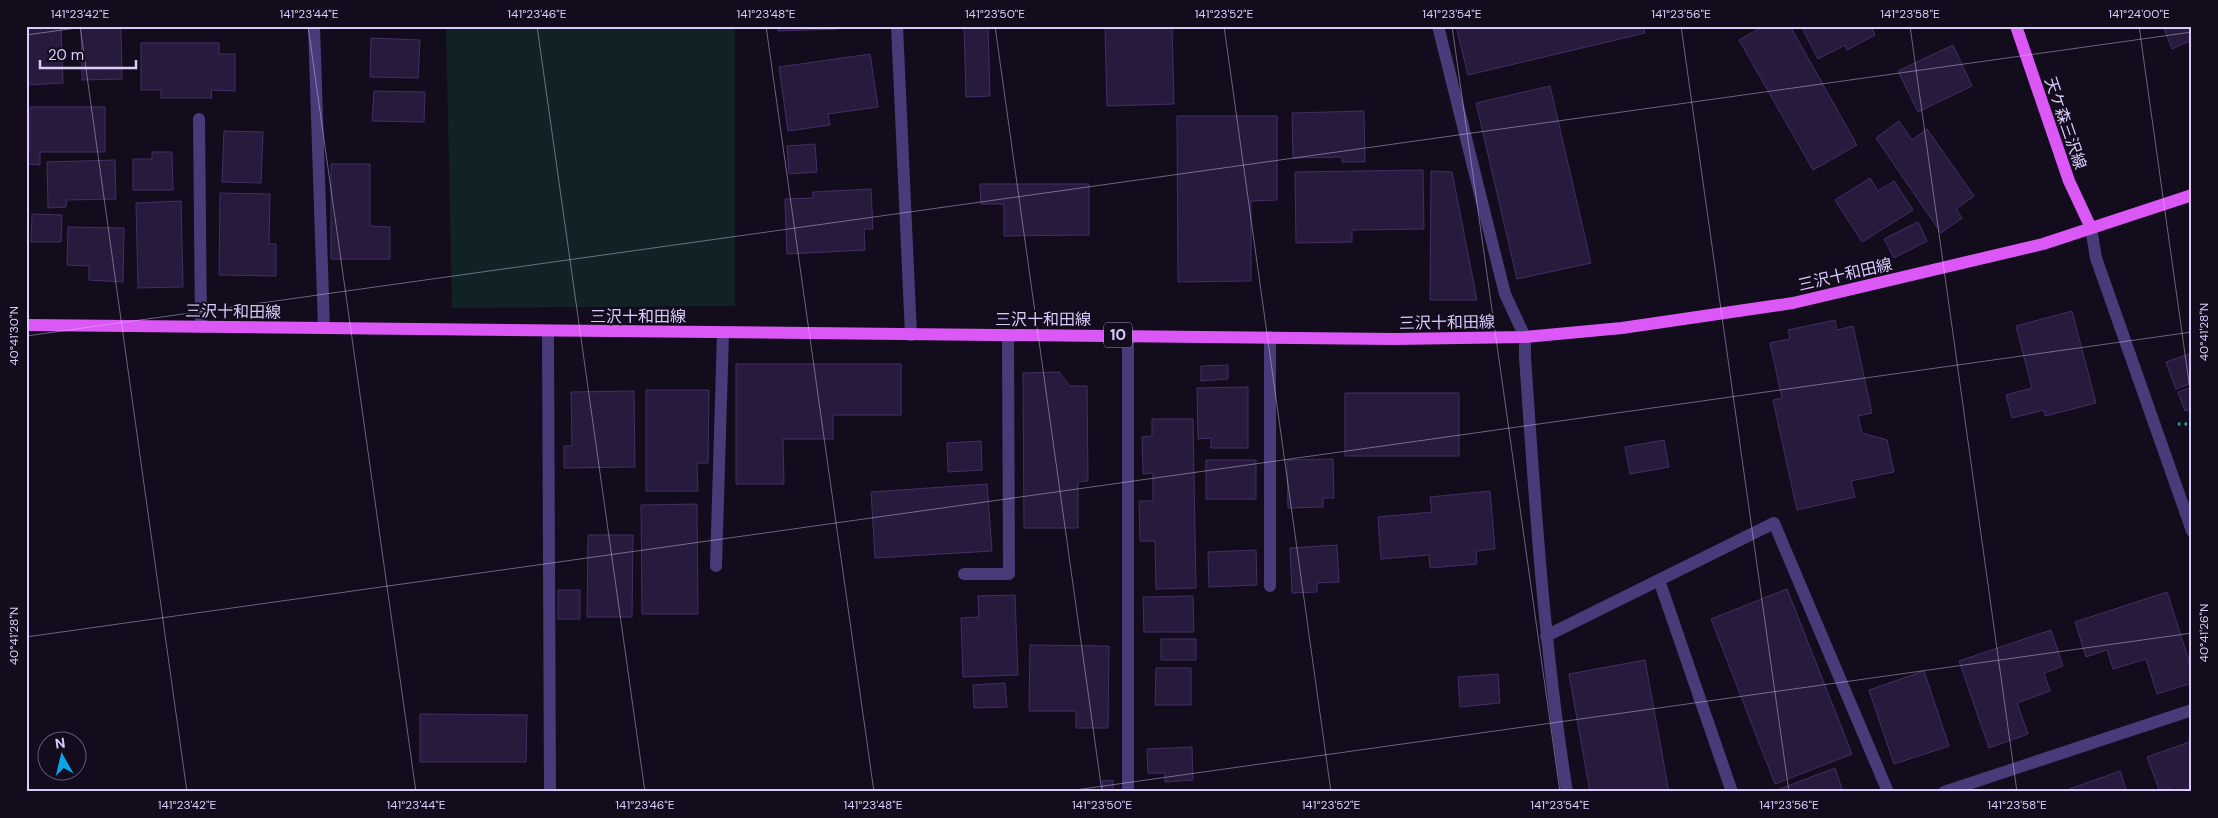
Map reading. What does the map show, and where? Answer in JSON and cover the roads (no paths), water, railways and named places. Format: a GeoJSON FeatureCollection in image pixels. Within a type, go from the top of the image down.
{"type":"FeatureCollection","features":[{"type":"Feature","properties":{"kind":"main road","name":"天ケ森三沢線"},"geometry":{"type":"LineString","coordinates":[[2016,26],[2068,181],[2091,228]]}},
{"type":"Feature","properties":{"kind":"main road","name":"三沢十和田線"},"geometry":{"type":"LineString","coordinates":[[26,325],[548,332],[1128,335],[1395,339],[1525,337],[1622,328],[1793,303],[2043,244],[2192,195]]}},
{"type":"Feature","properties":{"kind":"street"},"geometry":{"type":"LineString","coordinates":[[314,26],[324,328]]}},
{"type":"Feature","properties":{"kind":"street"},"geometry":{"type":"LineString","coordinates":[[897,26],[911,335]]}},
{"type":"Feature","properties":{"kind":"street"},"geometry":{"type":"LineString","coordinates":[[1438,26],[1505,294],[1525,337],[1538,551],[1546,636],[1567,792]]}},
{"type":"Feature","properties":{"kind":"street"},"geometry":{"type":"LineString","coordinates":[[199,120],[201,327]]}},
{"type":"Feature","properties":{"kind":"street"},"geometry":{"type":"LineString","coordinates":[[2091,228],[2096,258],[2192,530]]}},
{"type":"Feature","properties":{"kind":"street"},"geometry":{"type":"LineString","coordinates":[[548,332],[550,792]]}},
{"type":"Feature","properties":{"kind":"street"},"geometry":{"type":"LineString","coordinates":[[716,566],[723,333]]}},
{"type":"Feature","properties":{"kind":"street"},"geometry":{"type":"LineString","coordinates":[[964,574],[1010,574],[1008,335]]}},
{"type":"Feature","properties":{"kind":"street"},"geometry":{"type":"LineString","coordinates":[[1128,335],[1128,792]]}},
{"type":"Feature","properties":{"kind":"street"},"geometry":{"type":"LineString","coordinates":[[1270,337],[1270,586]]}},
{"type":"Feature","properties":{"kind":"street"},"geometry":{"type":"LineString","coordinates":[[1546,636],[1774,523],[1888,792]]}},
{"type":"Feature","properties":{"kind":"street"},"geometry":{"type":"LineString","coordinates":[[1658,580],[1732,792]]}},
{"type":"Feature","properties":{"kind":"street"},"geometry":{"type":"LineString","coordinates":[[1944,792],[2192,710]]}}]}
